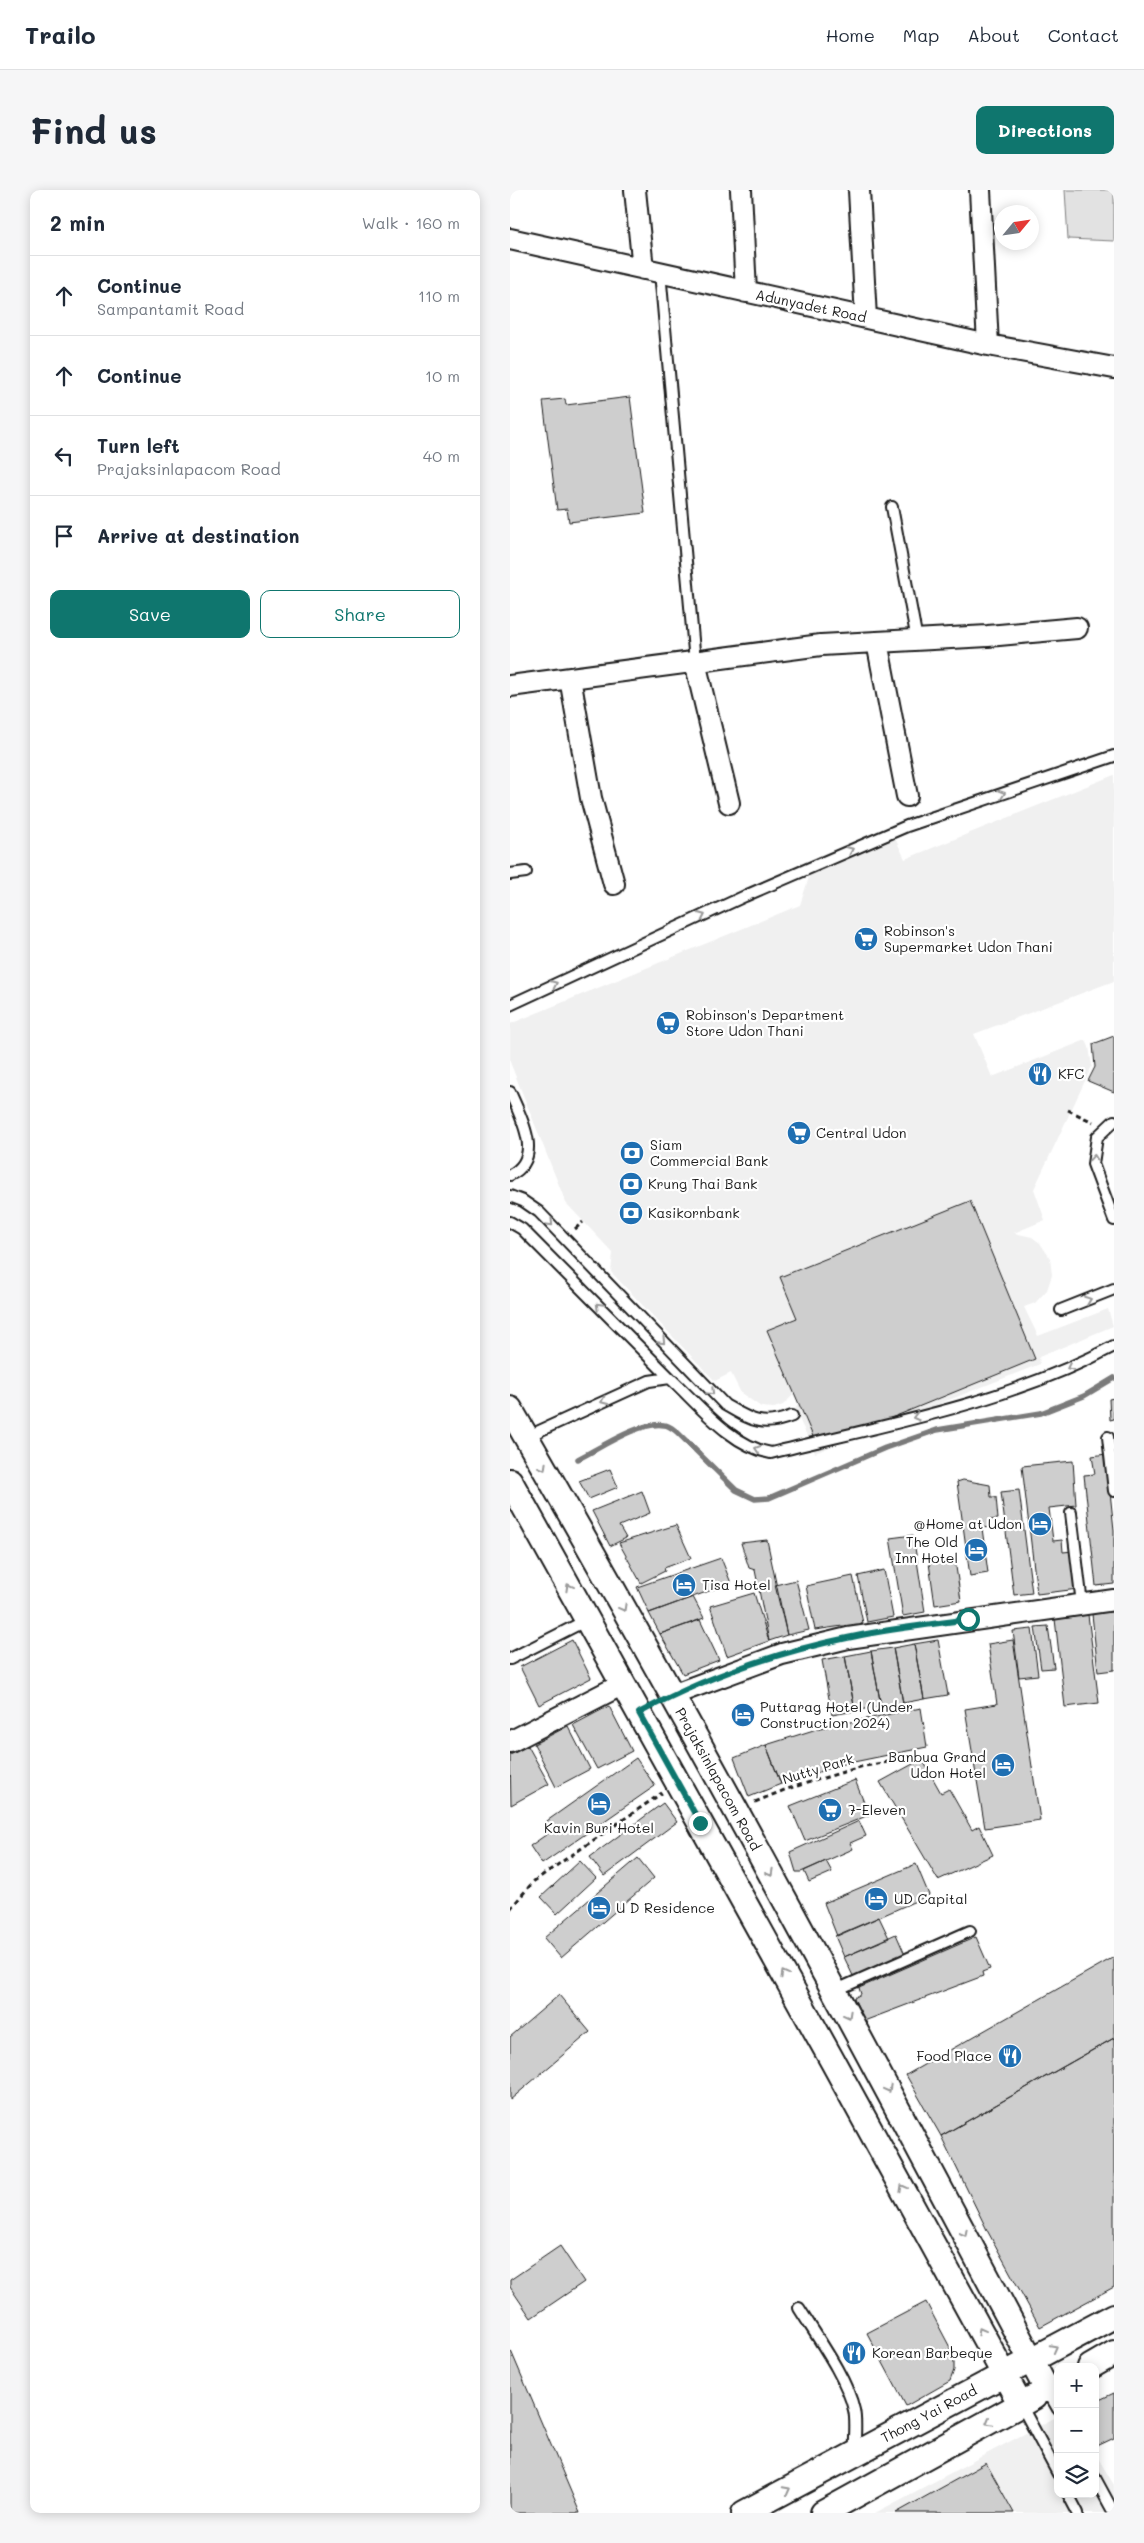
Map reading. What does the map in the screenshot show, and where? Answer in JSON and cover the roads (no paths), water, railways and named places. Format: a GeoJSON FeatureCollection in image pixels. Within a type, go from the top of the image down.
{"type":"FeatureCollection","features":[{"type":"Feature","properties":{"kind":"street"},"geometry":{"type":"LineString","coordinates":[[635,190],[652,271]]}},
{"type":"Feature","properties":{"kind":"street"},"geometry":{"type":"LineString","coordinates":[[741,190],[746,292]]}},
{"type":"Feature","properties":{"kind":"street"},"geometry":{"type":"LineString","coordinates":[[859,190],[866,318]]}},
{"type":"Feature","properties":{"kind":"street"},"geometry":{"type":"LineString","coordinates":[[980,190],[988,345]]}},
{"type":"Feature","properties":{"kind":"street","name":"Adunyadet Road"},"geometry":{"type":"LineString","coordinates":[[510,239],[988,345],[1114,368]]}},
{"type":"Feature","properties":{"kind":"street"},"geometry":{"type":"LineString","coordinates":[[510,686],[822,645],[1077,628]]}},
{"type":"Feature","properties":{"kind":"street"},"geometry":{"type":"LineString","coordinates":[[877,642],[907,796]]}},
{"type":"Feature","properties":{"kind":"street"},"geometry":{"type":"LineString","coordinates":[[695,662],[729,803]]}},
{"type":"Feature","properties":{"kind":"street"},"geometry":{"type":"LineString","coordinates":[[570,678],[591,798],[614,884]]}},
{"type":"Feature","properties":{"kind":"street","name":"Prajaksinlapacom Road"},"geometry":{"type":"LineString","coordinates":[[510,1409],[518,1440],[672,1695],[865,2046],[1031,2359],[1054,2395]]}},
{"type":"Feature","properties":{"kind":"street"},"geometry":{"type":"LineString","coordinates":[[510,1481],[834,2062],[1021,2404]]}},
{"type":"Feature","properties":{"kind":"street"},"geometry":{"type":"LineString","coordinates":[[639,1713],[672,1695],[782,1654],[848,1638],[1114,1600]]}},
{"type":"Feature","properties":{"kind":"street"},"geometry":{"type":"LineString","coordinates":[[510,1742],[623,1684]]}},
{"type":"Feature","properties":{"kind":"street"},"geometry":{"type":"LineString","coordinates":[[802,2006],[834,1990]]}},
{"type":"Feature","properties":{"kind":"street"},"geometry":{"type":"LineString","coordinates":[[834,2062],[865,2046]]}},
{"type":"Feature","properties":{"kind":"street","name":"Thong Yai Road"},"geometry":{"type":"LineString","coordinates":[[744,2513],[1114,2316]]}},
{"type":"Feature","properties":{"kind":"street"},"geometry":{"type":"LineString","coordinates":[[1097,2363],[1114,2354]]}},
{"type":"Feature","properties":{"kind":"street"},"geometry":{"type":"LineString","coordinates":[[823,2513],[1021,2404],[1054,2395]]}},
{"type":"Feature","properties":{"kind":"lane"},"geometry":{"type":"LineString","coordinates":[[652,271],[695,662]]}},
{"type":"Feature","properties":{"kind":"lane"},"geometry":{"type":"LineString","coordinates":[[892,507],[917,640]]}},
{"type":"Feature","properties":{"kind":"lane"},"geometry":{"type":"LineString","coordinates":[[510,1005],[745,896],[907,826],[1114,756]]}},
{"type":"Feature","properties":{"kind":"lane"},"geometry":{"type":"LineString","coordinates":[[510,874],[526,872]]}},
{"type":"Feature","properties":{"kind":"lane"},"geometry":{"type":"LineString","coordinates":[[510,1092],[529,1138],[526,1157],[514,1173],[510,1175]]}},
{"type":"Feature","properties":{"kind":"lane"},"geometry":{"type":"LineString","coordinates":[[1110,1124],[1097,1137],[1093,1164],[1114,1220]]}},
{"type":"Feature","properties":{"kind":"lane"},"geometry":{"type":"LineString","coordinates":[[510,1196],[523,1201],[539,1212],[725,1405],[752,1420],[766,1423],[792,1416]]}},
{"type":"Feature","properties":{"kind":"lane"},"geometry":{"type":"LineString","coordinates":[[510,1222],[522,1229],[670,1378],[729,1432],[746,1444],[759,1450],[772,1452],[989,1399],[1060,1373],[1114,1346]]}},
{"type":"Feature","properties":{"kind":"lane"},"geometry":{"type":"LineString","coordinates":[[1061,1310],[1114,1289]]}},
{"type":"Feature","properties":{"kind":"lane"},"geometry":{"type":"LineString","coordinates":[[518,1440],[649,1381],[670,1378]]}},
{"type":"Feature","properties":{"kind":"lane"},"geometry":{"type":"LineString","coordinates":[[1108,1437],[1114,1491]]}},
{"type":"Feature","properties":{"kind":"lane"},"geometry":{"type":"LineString","coordinates":[[1071,1513],[1082,1604]]}},
{"type":"Feature","properties":{"kind":"lane"},"geometry":{"type":"LineString","coordinates":[[510,1659],[587,1620]]}},
{"type":"Feature","properties":{"kind":"lane"},"geometry":{"type":"LineString","coordinates":[[834,1990],[970,1931]]}},
{"type":"Feature","properties":{"kind":"lane"},"geometry":{"type":"LineString","coordinates":[[799,2308],[834,2364],[850,2398],[854,2411],[854,2454]]}},
{"type":"Feature","properties":{"kind":"lane"},"geometry":{"type":"LineString","coordinates":[[1021,2404],[1054,2466]]}},
{"type":"Feature","properties":{"kind":"lane"},"geometry":{"type":"LineString","coordinates":[[1099,2485],[1114,2513]]}},
{"type":"Feature","properties":{"kind":"lane"},"geometry":{"type":"LineString","coordinates":[[1070,2498],[1078,2513]]}},
{"type":"Feature","properties":{"kind":"waterway"},"geometry":{"type":"LineString","coordinates":[[578,1459],[632,1431],[654,1425],[666,1425],[677,1432],[736,1490],[755,1499],[769,1498],[885,1448],[937,1430],[1041,1413],[1084,1396],[1114,1378]]}},
{"type":"Feature","properties":{"kind":"place","name":"Robinson's Supermarket Udon Thani"},"geometry":{"type":"Point","coordinates":[866,939]}},
{"type":"Feature","properties":{"kind":"place","name":"Robinson's Department Store Udon Thani"},"geometry":{"type":"Point","coordinates":[668,1023]}},
{"type":"Feature","properties":{"kind":"place","name":"KFC"},"geometry":{"type":"Point","coordinates":[1040,1074]}},
{"type":"Feature","properties":{"kind":"place","name":"Central Udon"},"geometry":{"type":"Point","coordinates":[799,1133]}},
{"type":"Feature","properties":{"kind":"place","name":"Siam Commercial Bank"},"geometry":{"type":"Point","coordinates":[632,1153]}},
{"type":"Feature","properties":{"kind":"place","name":"Krung Thai Bank"},"geometry":{"type":"Point","coordinates":[631,1184]}},
{"type":"Feature","properties":{"kind":"place","name":"Kasikornbank"},"geometry":{"type":"Point","coordinates":[631,1213]}},
{"type":"Feature","properties":{"kind":"place","name":"@Home at Udon"},"geometry":{"type":"Point","coordinates":[1040,1524]}},
{"type":"Feature","properties":{"kind":"place","name":"The Old Inn Hotel"},"geometry":{"type":"Point","coordinates":[976,1550]}},
{"type":"Feature","properties":{"kind":"place","name":"Tisa Hotel"},"geometry":{"type":"Point","coordinates":[684,1585]}},
{"type":"Feature","properties":{"kind":"place","name":"Puttarag Hotel (Under Construction 2024)"},"geometry":{"type":"Point","coordinates":[743,1715]}},
{"type":"Feature","properties":{"kind":"place","name":"Banbua Grand Udon Hotel"},"geometry":{"type":"Point","coordinates":[1003,1765]}},
{"type":"Feature","properties":{"kind":"place","name":"Kavin Buri Hotel"},"geometry":{"type":"Point","coordinates":[599,1804]}},
{"type":"Feature","properties":{"kind":"place","name":"7-Eleven"},"geometry":{"type":"Point","coordinates":[830,1810]}},
{"type":"Feature","properties":{"kind":"place","name":"UD Capital"},"geometry":{"type":"Point","coordinates":[876,1899]}},
{"type":"Feature","properties":{"kind":"place","name":"U D Residence"},"geometry":{"type":"Point","coordinates":[599,1908]}},
{"type":"Feature","properties":{"kind":"place","name":"Food Place"},"geometry":{"type":"Point","coordinates":[1010,2056]}},
{"type":"Feature","properties":{"kind":"place","name":"Korean Barbeque"},"geometry":{"type":"Point","coordinates":[854,2353]}}]}
